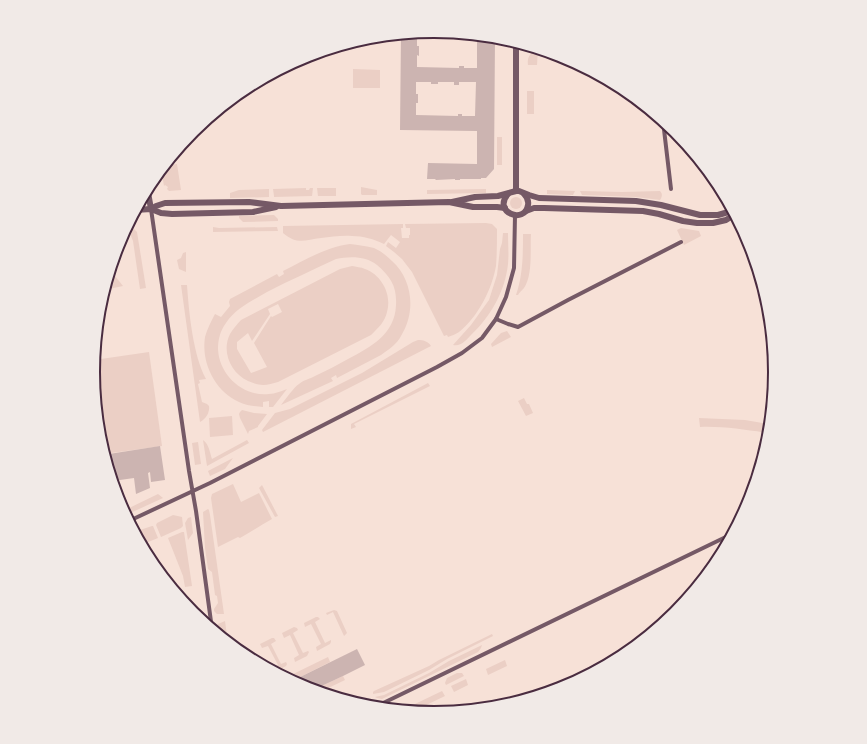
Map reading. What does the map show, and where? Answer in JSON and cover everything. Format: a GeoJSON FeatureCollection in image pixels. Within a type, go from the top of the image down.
{"type":"FeatureCollection","features":[{"type":"Feature","properties":{"kind":"street"},"geometry":{"type":"LineString","coordinates":[[516,48],[516,191]]}},
{"type":"Feature","properties":{"kind":"street"},"geometry":{"type":"LineString","coordinates":[[664,130],[671,189]]}},
{"type":"Feature","properties":{"kind":"street"},"geometry":{"type":"LineString","coordinates":[[151,209],[160,204],[171,203],[249,202],[281,206],[449,202],[469,198],[498,196],[519,191],[534,197],[544,198],[636,201],[661,205],[700,215],[718,215],[727,212]]}},
{"type":"Feature","properties":{"kind":"street"},"geometry":{"type":"LineString","coordinates":[[524,193],[529,204],[526,211]]}},
{"type":"Feature","properties":{"kind":"street"},"geometry":{"type":"LineString","coordinates":[[508,194],[504,200],[505,208],[509,213],[515,216],[534,208],[544,208],[637,211],[654,213],[683,221],[697,223],[713,223],[730,218]]}},
{"type":"Feature","properties":{"kind":"street"},"geometry":{"type":"LineString","coordinates":[[149,197],[211,621]]}},
{"type":"Feature","properties":{"kind":"street"},"geometry":{"type":"LineString","coordinates":[[449,202],[473,207],[505,208]]}},
{"type":"Feature","properties":{"kind":"street"},"geometry":{"type":"LineString","coordinates":[[142,210],[151,209],[165,213],[249,212],[281,206]]}},
{"type":"Feature","properties":{"kind":"street"},"geometry":{"type":"LineString","coordinates":[[134,519],[193,491],[437,367],[462,353],[482,338],[496,319],[506,297],[514,268],[515,216]]}},
{"type":"Feature","properties":{"kind":"street"},"geometry":{"type":"LineString","coordinates":[[496,319],[518,327],[681,242]]}},
{"type":"Feature","properties":{"kind":"street"},"geometry":{"type":"LineString","coordinates":[[385,702],[723,538]]}},
{"type":"Feature","properties":{"kind":"shaded area"},"geometry":{"type":"Polygon","coordinates":[[[532,53],[538,55],[537,65],[528,65],[529,57],[532,53]]]}},
{"type":"Feature","properties":{"kind":"shaded area"},"geometry":{"type":"Polygon","coordinates":[[[353,69],[380,70],[380,88],[353,88],[353,69]]]}},
{"type":"Feature","properties":{"kind":"shaded area"},"geometry":{"type":"Polygon","coordinates":[[[527,91],[534,91],[534,114],[527,114],[527,91]]]}},
{"type":"Feature","properties":{"kind":"shaded area"},"geometry":{"type":"Polygon","coordinates":[[[497,137],[502,137],[502,165],[497,165],[497,137]]]}},
{"type":"Feature","properties":{"kind":"shaded area"},"geometry":{"type":"Polygon","coordinates":[[[177,164],[181,190],[169,191],[167,189],[168,187],[165,185],[164,186],[162,178],[172,165],[177,164]]]}},
{"type":"Feature","properties":{"kind":"shaded area"},"geometry":{"type":"Polygon","coordinates":[[[361,187],[377,190],[377,195],[362,195],[361,187]]]}},
{"type":"Feature","properties":{"kind":"shaded area"},"geometry":{"type":"Polygon","coordinates":[[[306,188],[306,190],[309,190],[310,188],[313,188],[312,196],[274,197],[273,189],[306,188]]]}},
{"type":"Feature","properties":{"kind":"shaded area"},"geometry":{"type":"Polygon","coordinates":[[[317,188],[336,188],[336,196],[318,196],[317,188]]]}},
{"type":"Feature","properties":{"kind":"shaded area"},"geometry":{"type":"Polygon","coordinates":[[[269,189],[269,197],[230,198],[230,193],[239,190],[269,189]]]}},
{"type":"Feature","properties":{"kind":"shaded area"},"geometry":{"type":"Polygon","coordinates":[[[486,189],[486,193],[427,194],[427,190],[486,189]]]}},
{"type":"Feature","properties":{"kind":"shaded area"},"geometry":{"type":"Polygon","coordinates":[[[547,190],[575,191],[573,195],[547,194],[547,190]]]}},
{"type":"Feature","properties":{"kind":"shaded area"},"geometry":{"type":"Polygon","coordinates":[[[580,191],[660,191],[662,196],[660,200],[636,197],[582,195],[580,191]]]}},
{"type":"Feature","properties":{"kind":"shaded area"},"geometry":{"type":"Polygon","coordinates":[[[514,197],[518,197],[522,203],[518,209],[514,209],[510,205],[510,201],[514,197]]]}},
{"type":"Feature","properties":{"kind":"shaded area"},"geometry":{"type":"Polygon","coordinates":[[[274,215],[278,221],[243,222],[239,218],[239,216],[274,215]]]}},
{"type":"Feature","properties":{"kind":"shaded area"},"geometry":{"type":"Polygon","coordinates":[[[403,224],[403,228],[401,228],[402,238],[409,238],[410,228],[406,228],[405,224],[492,224],[497,229],[496,266],[488,293],[478,311],[466,326],[459,332],[448,337],[447,335],[444,336],[412,272],[402,259],[386,246],[388,242],[396,248],[400,242],[391,235],[384,244],[368,238],[348,236],[301,241],[288,237],[283,233],[283,226],[403,224]]]}},
{"type":"Feature","properties":{"kind":"shaded area"},"geometry":{"type":"Polygon","coordinates":[[[213,227],[277,227],[278,231],[213,232],[213,227]]]}},
{"type":"Feature","properties":{"kind":"shaded area"},"geometry":{"type":"Polygon","coordinates":[[[681,228],[699,231],[701,236],[684,245],[677,230],[681,228]]]}},
{"type":"Feature","properties":{"kind":"shaded area"},"geometry":{"type":"Polygon","coordinates":[[[132,229],[134,229],[137,232],[146,288],[140,289],[133,241],[130,233],[132,229]]]}},
{"type":"Feature","properties":{"kind":"shaded area"},"geometry":{"type":"Polygon","coordinates":[[[503,233],[508,233],[508,260],[504,284],[496,303],[478,328],[463,343],[453,345],[471,325],[489,300],[497,275],[503,233]]]}},
{"type":"Feature","properties":{"kind":"shaded area"},"geometry":{"type":"Polygon","coordinates":[[[523,234],[531,234],[530,269],[527,283],[518,295],[516,295],[523,257],[523,234]]]}},
{"type":"Feature","properties":{"kind":"shaded area"},"geometry":{"type":"Polygon","coordinates":[[[350,244],[371,247],[386,255],[404,277],[410,297],[409,317],[406,327],[397,342],[381,355],[337,378],[336,375],[331,378],[333,381],[281,405],[292,391],[301,383],[365,350],[373,344],[386,332],[395,315],[396,299],[394,288],[389,278],[377,265],[363,258],[347,257],[336,259],[267,292],[245,305],[230,318],[221,332],[218,346],[219,359],[228,375],[234,382],[250,392],[259,394],[274,394],[287,389],[273,407],[269,407],[269,401],[263,402],[263,407],[251,406],[230,397],[223,391],[212,375],[205,357],[205,337],[215,314],[221,317],[230,306],[230,299],[277,274],[279,277],[284,274],[283,271],[316,254],[332,248],[350,244]]]}},
{"type":"Feature","properties":{"kind":"shaded area"},"geometry":{"type":"Polygon","coordinates":[[[186,252],[186,272],[179,269],[177,260],[181,258],[183,253],[186,252]]]}},
{"type":"Feature","properties":{"kind":"shaded area"},"geometry":{"type":"Polygon","coordinates":[[[352,266],[363,268],[376,276],[384,286],[388,299],[387,312],[383,322],[376,330],[371,335],[278,382],[261,385],[248,381],[237,373],[232,367],[227,355],[227,341],[230,334],[241,320],[340,269],[352,266]],[[278,304],[268,309],[270,314],[252,341],[248,333],[237,342],[237,349],[251,373],[267,367],[254,343],[271,316],[272,317],[282,312],[278,304]]]}},
{"type":"Feature","properties":{"kind":"shaded area"},"geometry":{"type":"Polygon","coordinates":[[[114,275],[115,276],[123,286],[110,289],[114,275]]]}},
{"type":"Feature","properties":{"kind":"shaded area"},"geometry":{"type":"Polygon","coordinates":[[[181,285],[187,285],[190,321],[195,346],[206,379],[199,380],[200,383],[198,384],[202,402],[209,406],[206,417],[200,422],[181,285]]]}},
{"type":"Feature","properties":{"kind":"shaded area"},"geometry":{"type":"Polygon","coordinates":[[[507,331],[511,337],[492,347],[491,344],[501,333],[507,331]]]}},
{"type":"Feature","properties":{"kind":"shaded area"},"geometry":{"type":"Polygon","coordinates":[[[418,340],[425,341],[431,346],[263,432],[262,430],[275,413],[290,409],[362,373],[418,340]]]}},
{"type":"Feature","properties":{"kind":"shaded area"},"geometry":{"type":"Polygon","coordinates":[[[149,352],[162,446],[110,453],[102,416],[100,394],[100,359],[149,352]]]}},
{"type":"Feature","properties":{"kind":"shaded area"},"geometry":{"type":"Polygon","coordinates":[[[428,383],[430,386],[354,424],[356,427],[351,429],[351,424],[428,383]]]}},
{"type":"Feature","properties":{"kind":"shaded area"},"geometry":{"type":"Polygon","coordinates":[[[524,398],[527,404],[529,404],[533,413],[526,416],[518,401],[524,398]]]}},
{"type":"Feature","properties":{"kind":"shaded area"},"geometry":{"type":"Polygon","coordinates":[[[242,410],[267,414],[258,427],[249,431],[248,434],[239,414],[242,410]]]}},
{"type":"Feature","properties":{"kind":"shaded area"},"geometry":{"type":"Polygon","coordinates":[[[232,416],[233,435],[210,437],[209,418],[232,416]]]}},
{"type":"Feature","properties":{"kind":"shaded area"},"geometry":{"type":"Polygon","coordinates":[[[699,418],[745,420],[764,423],[762,432],[726,428],[700,427],[699,418]]]}},
{"type":"Feature","properties":{"kind":"shaded area"},"geometry":{"type":"Polygon","coordinates":[[[203,440],[208,446],[212,459],[247,440],[249,443],[207,466],[203,440]]]}},
{"type":"Feature","properties":{"kind":"shaded area"},"geometry":{"type":"Polygon","coordinates":[[[198,442],[201,464],[195,465],[192,443],[198,442]]]}},
{"type":"Feature","properties":{"kind":"shaded area"},"geometry":{"type":"Polygon","coordinates":[[[233,458],[225,469],[210,476],[208,471],[233,458]]]}},
{"type":"Feature","properties":{"kind":"shaded area"},"geometry":{"type":"Polygon","coordinates":[[[233,484],[241,502],[259,493],[272,519],[240,538],[238,537],[218,547],[211,498],[212,494],[233,484]]]}},
{"type":"Feature","properties":{"kind":"shaded area"},"geometry":{"type":"Polygon","coordinates":[[[262,485],[278,516],[275,517],[259,488],[262,485]]]}},
{"type":"Feature","properties":{"kind":"shaded area"},"geometry":{"type":"Polygon","coordinates":[[[158,494],[163,498],[131,513],[129,508],[158,494]]]}},
{"type":"Feature","properties":{"kind":"shaded area"},"geometry":{"type":"Polygon","coordinates":[[[208,509],[224,614],[217,614],[214,611],[218,603],[217,596],[215,595],[212,572],[208,569],[205,548],[203,512],[208,509]]]}},
{"type":"Feature","properties":{"kind":"shaded area"},"geometry":{"type":"Polygon","coordinates":[[[173,515],[182,517],[183,526],[161,537],[156,525],[157,523],[173,515]]]}},
{"type":"Feature","properties":{"kind":"shaded area"},"geometry":{"type":"Polygon","coordinates":[[[191,517],[193,533],[188,540],[185,523],[188,518],[191,517]]]}},
{"type":"Feature","properties":{"kind":"shaded area"},"geometry":{"type":"Polygon","coordinates":[[[153,526],[158,538],[146,543],[139,530],[153,526]]]}},
{"type":"Feature","properties":{"kind":"shaded area"},"geometry":{"type":"Polygon","coordinates":[[[184,532],[192,586],[185,587],[183,576],[168,538],[184,532]]]}},
{"type":"Feature","properties":{"kind":"shaded area"},"geometry":{"type":"Polygon","coordinates":[[[334,610],[337,611],[347,633],[344,636],[333,612],[327,615],[326,613],[334,610]]]}},
{"type":"Feature","properties":{"kind":"shaded area"},"geometry":{"type":"Polygon","coordinates":[[[316,617],[320,619],[315,622],[325,643],[331,640],[330,644],[317,651],[316,647],[321,644],[311,624],[305,627],[304,623],[316,617]]]}},
{"type":"Feature","properties":{"kind":"shaded area"},"geometry":{"type":"Polygon","coordinates":[[[225,621],[227,634],[217,627],[218,624],[225,621]]]}},
{"type":"Feature","properties":{"kind":"shaded area"},"geometry":{"type":"Polygon","coordinates":[[[294,627],[298,630],[293,633],[303,653],[309,652],[307,656],[295,662],[294,658],[299,655],[290,635],[284,638],[282,633],[294,627]]]}},
{"type":"Feature","properties":{"kind":"shaded area"},"geometry":{"type":"Polygon","coordinates":[[[492,634],[493,636],[447,659],[429,670],[384,692],[373,694],[374,691],[429,666],[492,634]]]}},
{"type":"Feature","properties":{"kind":"shaded area"},"geometry":{"type":"Polygon","coordinates":[[[274,638],[276,641],[271,644],[281,664],[286,662],[286,666],[281,669],[276,666],[278,665],[268,646],[262,648],[260,644],[274,638]]]}},
{"type":"Feature","properties":{"kind":"shaded area"},"geometry":{"type":"Polygon","coordinates":[[[482,645],[478,652],[382,699],[375,697],[384,695],[482,645]]]}},
{"type":"Feature","properties":{"kind":"shaded area"},"geometry":{"type":"Polygon","coordinates":[[[328,657],[330,662],[299,678],[292,675],[328,657]]]}},
{"type":"Feature","properties":{"kind":"shaded area"},"geometry":{"type":"Polygon","coordinates":[[[505,660],[507,666],[488,675],[486,669],[505,660]]]}},
{"type":"Feature","properties":{"kind":"shaded area"},"geometry":{"type":"Polygon","coordinates":[[[457,673],[462,673],[464,676],[446,685],[445,683],[447,678],[457,673]]]}},
{"type":"Feature","properties":{"kind":"shaded area"},"geometry":{"type":"Polygon","coordinates":[[[343,676],[345,680],[327,688],[321,686],[343,676]]]}},
{"type":"Feature","properties":{"kind":"shaded area"},"geometry":{"type":"Polygon","coordinates":[[[466,679],[468,685],[454,692],[451,686],[466,679]]]}},
{"type":"Feature","properties":{"kind":"shaded area"},"geometry":{"type":"Polygon","coordinates":[[[442,691],[445,696],[425,706],[415,704],[442,691]]]}},
{"type":"Feature","properties":{"kind":"building"},"geometry":{"type":"Polygon","coordinates":[[[417,39],[419,56],[417,55],[417,67],[459,68],[459,66],[464,66],[464,68],[477,68],[477,41],[495,43],[494,169],[486,178],[460,180],[427,179],[428,163],[477,164],[477,131],[400,130],[401,40],[417,39]],[[416,82],[418,103],[416,103],[416,115],[458,116],[458,114],[462,114],[462,116],[475,116],[476,82],[459,82],[459,85],[454,85],[454,82],[438,82],[438,84],[431,84],[431,82],[416,82]]]}},
{"type":"Feature","properties":{"kind":"building"},"geometry":{"type":"Polygon","coordinates":[[[160,446],[165,480],[151,482],[150,472],[148,473],[150,488],[136,494],[134,478],[118,480],[110,454],[160,446]]]}},
{"type":"Feature","properties":{"kind":"building"},"geometry":{"type":"Polygon","coordinates":[[[357,649],[365,665],[321,686],[299,678],[357,649]]]}}]}
